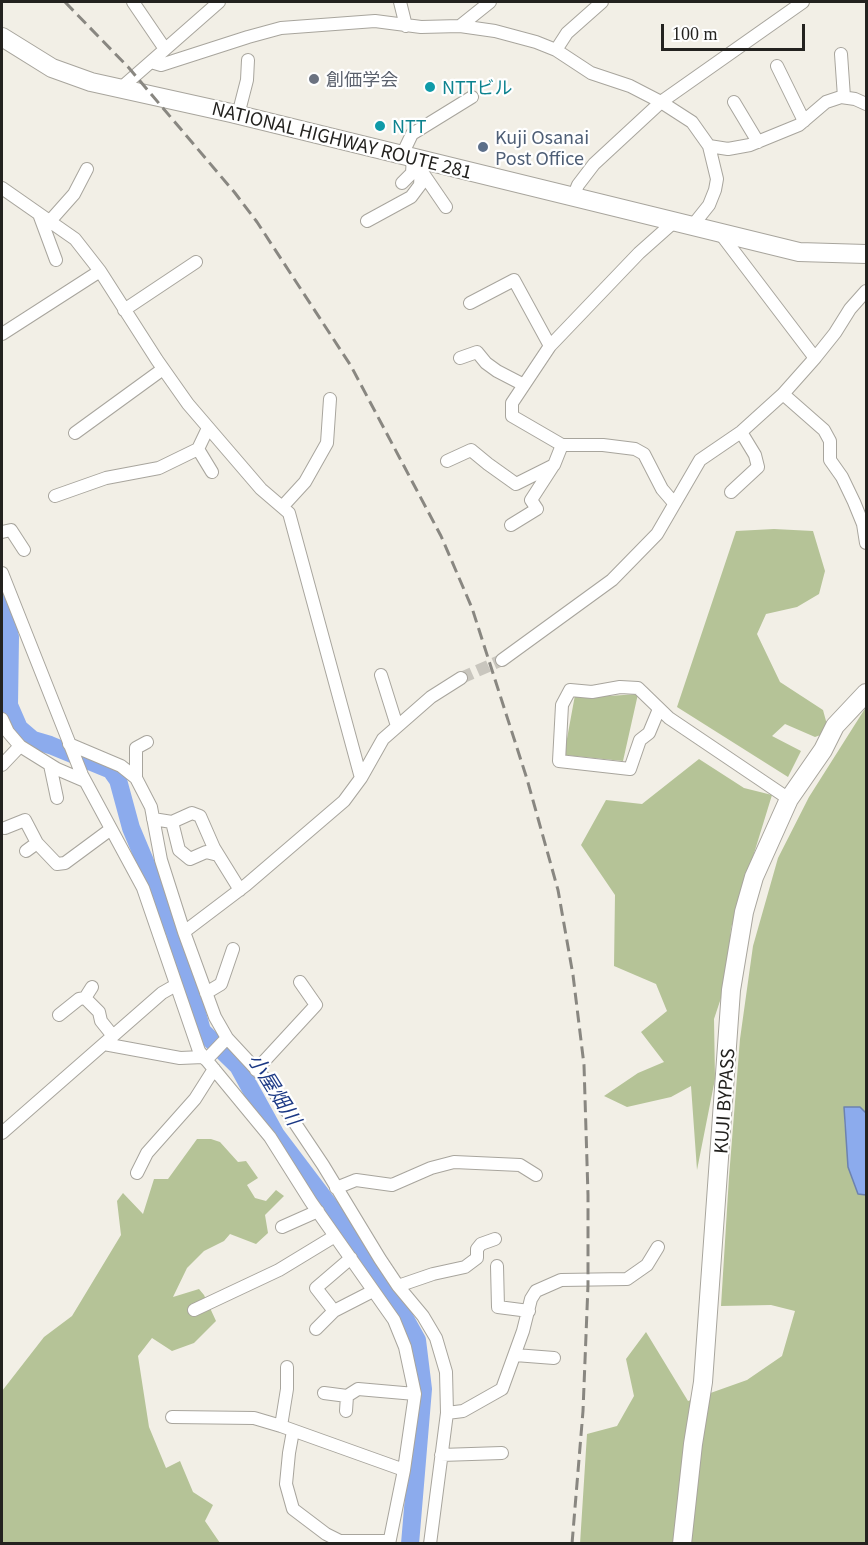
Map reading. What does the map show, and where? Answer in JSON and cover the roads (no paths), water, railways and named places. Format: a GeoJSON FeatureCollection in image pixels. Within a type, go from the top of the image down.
{"type":"FeatureCollection","features":[{"type":"Feature","properties":{"kind":"highway","name":"NATIONAL HIGHWAY ROUTE 281"},"geometry":{"type":"LineString","coordinates":[[2,37],[52,68],[91,82],[238,115],[412,160],[799,252],[867,254]]}},
{"type":"Feature","properties":{"kind":"highway","name":"KUJI BYPASS"},"geometry":{"type":"LineString","coordinates":[[682,1544],[693,1444],[703,1382],[731,990],[744,912],[754,878],[789,799],[835,726],[867,693]]}},
{"type":"Feature","properties":{"kind":"street"},"geometry":{"type":"LineString","coordinates":[[134,2],[165,49]]}},
{"type":"Feature","properties":{"kind":"street"},"geometry":{"type":"LineString","coordinates":[[121,88],[219,2]]}},
{"type":"Feature","properties":{"kind":"street"},"geometry":{"type":"LineString","coordinates":[[400,2],[406,26]]}},
{"type":"Feature","properties":{"kind":"street"},"geometry":{"type":"LineString","coordinates":[[460,26],[490,2]]}},
{"type":"Feature","properties":{"kind":"street"},"geometry":{"type":"LineString","coordinates":[[556,50],[567,33],[602,2]]}},
{"type":"Feature","properties":{"kind":"street"},"geometry":{"type":"LineString","coordinates":[[573,197],[578,184],[594,164],[661,102],[803,2]]}},
{"type":"Feature","properties":{"kind":"street"},"geometry":{"type":"LineString","coordinates":[[151,62],[161,65],[281,28],[375,21],[406,26],[460,26],[495,31],[556,50],[591,73],[630,86],[692,122],[709,146],[717,179],[709,205],[639,254],[550,346],[512,403],[512,416],[562,445],[603,445],[635,449],[644,454],[662,489],[674,503]]}},
{"type":"Feature","properties":{"kind":"street"},"geometry":{"type":"LineString","coordinates":[[841,54],[844,98]]}},
{"type":"Feature","properties":{"kind":"street"},"geometry":{"type":"LineString","coordinates":[[238,115],[247,80],[248,60]]}},
{"type":"Feature","properties":{"kind":"street"},"geometry":{"type":"LineString","coordinates":[[777,66],[804,121]]}},
{"type":"Feature","properties":{"kind":"street"},"geometry":{"type":"LineString","coordinates":[[402,183],[412,173],[411,134],[471,97]]}},
{"type":"Feature","properties":{"kind":"street"},"geometry":{"type":"LineString","coordinates":[[709,146],[728,149],[758,142],[799,125],[826,102],[844,98],[855,99],[867,104]]}},
{"type":"Feature","properties":{"kind":"street"},"geometry":{"type":"LineString","coordinates":[[734,102],[758,142]]}},
{"type":"Feature","properties":{"kind":"street"},"geometry":{"type":"LineString","coordinates":[[412,160],[446,207]]}},
{"type":"Feature","properties":{"kind":"street"},"geometry":{"type":"LineString","coordinates":[[367,221],[411,197],[420,185],[412,160]]}},
{"type":"Feature","properties":{"kind":"street"},"geometry":{"type":"LineString","coordinates":[[45,217],[74,194],[87,169]]}},
{"type":"Feature","properties":{"kind":"street"},"geometry":{"type":"LineString","coordinates":[[2,188],[75,239],[100,271],[188,404],[261,489],[289,513],[361,778]]}},
{"type":"Feature","properties":{"kind":"street"},"geometry":{"type":"LineString","coordinates":[[45,217],[56,260]]}},
{"type":"Feature","properties":{"kind":"street"},"geometry":{"type":"LineString","coordinates":[[720,232],[815,358]]}},
{"type":"Feature","properties":{"kind":"street"},"geometry":{"type":"LineString","coordinates":[[124,310],[196,262]]}},
{"type":"Feature","properties":{"kind":"street"},"geometry":{"type":"LineString","coordinates":[[2,334],[100,271]]}},
{"type":"Feature","properties":{"kind":"street"},"geometry":{"type":"LineString","coordinates":[[470,303],[514,280],[550,346]]}},
{"type":"Feature","properties":{"kind":"street"},"geometry":{"type":"LineString","coordinates":[[502,660],[612,580],[657,534],[700,460],[741,432],[783,394],[815,358],[850,309],[867,291]]}},
{"type":"Feature","properties":{"kind":"street"},"geometry":{"type":"LineString","coordinates":[[460,358],[477,352],[486,363],[524,384]]}},
{"type":"Feature","properties":{"kind":"street"},"geometry":{"type":"LineString","coordinates":[[75,433],[163,369]]}},
{"type":"Feature","properties":{"kind":"street"},"geometry":{"type":"LineString","coordinates":[[783,394],[824,430],[830,441],[830,460],[842,477],[854,502],[863,524],[867,543]]}},
{"type":"Feature","properties":{"kind":"street"},"geometry":{"type":"LineString","coordinates":[[283,506],[304,482],[327,443],[330,399]]}},
{"type":"Feature","properties":{"kind":"street"},"geometry":{"type":"LineString","coordinates":[[55,496],[106,478],[159,468],[198,449],[208,428]]}},
{"type":"Feature","properties":{"kind":"street"},"geometry":{"type":"LineString","coordinates":[[731,492],[758,467],[755,455],[741,432]]}},
{"type":"Feature","properties":{"kind":"street"},"geometry":{"type":"LineString","coordinates":[[511,525],[537,509],[531,500],[554,465],[562,445]]}},
{"type":"Feature","properties":{"kind":"street"},"geometry":{"type":"LineString","coordinates":[[198,449],[212,472]]}},
{"type":"Feature","properties":{"kind":"street"},"geometry":{"type":"LineString","coordinates":[[447,461],[471,450],[516,484],[554,465]]}},
{"type":"Feature","properties":{"kind":"street"},"geometry":{"type":"LineString","coordinates":[[2,532],[11,530],[24,550]]}},
{"type":"Feature","properties":{"kind":"street"},"geometry":{"type":"LineString","coordinates":[[2,573],[83,778],[143,888],[199,1051],[270,1137],[394,1320],[405,1347],[415,1394],[405,1470],[389,1543],[340,1541],[326,1534],[293,1509],[286,1484],[293,1431]]}},
{"type":"Feature","properties":{"kind":"street"},"geometry":{"type":"LineString","coordinates":[[381,675],[397,726]]}},
{"type":"Feature","properties":{"kind":"street"},"geometry":{"type":"LineString","coordinates":[[184,932],[240,890],[344,801],[361,778],[383,739],[431,697],[461,678]]}},
{"type":"Feature","properties":{"kind":"street"},"geometry":{"type":"LineString","coordinates":[[659,709],[649,733],[640,740],[630,769],[559,761],[562,705],[570,690],[592,692],[620,687],[638,688],[659,709],[789,799]]}},
{"type":"Feature","properties":{"kind":"street"},"geometry":{"type":"LineString","coordinates":[[2,719],[8,732],[20,746],[50,765],[83,778]]}},
{"type":"Feature","properties":{"kind":"street"},"geometry":{"type":"LineString","coordinates":[[136,778],[136,748],[147,742]]}},
{"type":"Feature","properties":{"kind":"street"},"geometry":{"type":"LineString","coordinates":[[2,765],[20,746]]}},
{"type":"Feature","properties":{"kind":"street"},"geometry":{"type":"LineString","coordinates":[[71,747],[121,766],[136,778],[151,807],[161,860],[184,932],[225,1041],[266,1080],[398,1286],[423,1316],[436,1338],[446,1372],[447,1413],[430,1544]]}},
{"type":"Feature","properties":{"kind":"street"},"geometry":{"type":"LineString","coordinates":[[50,765],[57,798]]}},
{"type":"Feature","properties":{"kind":"street"},"geometry":{"type":"LineString","coordinates":[[153,819],[172,822],[192,813],[200,816],[218,855],[240,890]]}},
{"type":"Feature","properties":{"kind":"street"},"geometry":{"type":"LineString","coordinates":[[5,828],[25,820],[38,843],[57,864],[65,863],[111,829]]}},
{"type":"Feature","properties":{"kind":"street"},"geometry":{"type":"LineString","coordinates":[[172,822],[179,850],[190,858],[206,852],[218,855]]}},
{"type":"Feature","properties":{"kind":"street"},"geometry":{"type":"LineString","coordinates":[[26,851],[38,843]]}},
{"type":"Feature","properties":{"kind":"street"},"geometry":{"type":"LineString","coordinates":[[206,993],[221,984],[233,949]]}},
{"type":"Feature","properties":{"kind":"street"},"geometry":{"type":"LineString","coordinates":[[256,1070],[316,1005],[300,982]]}},
{"type":"Feature","properties":{"kind":"street"},"geometry":{"type":"LineString","coordinates":[[2,1133],[162,993],[176,985]]}},
{"type":"Feature","properties":{"kind":"street"},"geometry":{"type":"LineString","coordinates":[[59,1015],[79,999],[85,998],[92,987]]}},
{"type":"Feature","properties":{"kind":"street"},"geometry":{"type":"LineString","coordinates":[[85,998],[99,1012],[109,1040]]}},
{"type":"Feature","properties":{"kind":"street"},"geometry":{"type":"LineString","coordinates":[[109,1040],[180,1058],[208,1060]]}},
{"type":"Feature","properties":{"kind":"street"},"geometry":{"type":"LineString","coordinates":[[137,1173],[147,1153],[195,1099],[208,1060],[225,1041]]}},
{"type":"Feature","properties":{"kind":"street"},"geometry":{"type":"LineString","coordinates":[[336,1188],[356,1180],[392,1185],[431,1168],[454,1162],[520,1165],[536,1175]]}},
{"type":"Feature","properties":{"kind":"street"},"geometry":{"type":"LineString","coordinates":[[282,1227],[318,1211]]}},
{"type":"Feature","properties":{"kind":"street"},"geometry":{"type":"LineString","coordinates":[[194,1310],[279,1270],[336,1236]]}},
{"type":"Feature","properties":{"kind":"street"},"geometry":{"type":"LineString","coordinates":[[398,1286],[465,1267],[477,1258],[477,1249],[481,1245],[495,1239]]}},
{"type":"Feature","properties":{"kind":"street"},"geometry":{"type":"LineString","coordinates":[[447,1413],[463,1411],[502,1389],[515,1355],[531,1299],[536,1291],[561,1280],[627,1279],[647,1264],[658,1247]]}},
{"type":"Feature","properties":{"kind":"street"},"geometry":{"type":"LineString","coordinates":[[334,1311],[316,1288],[351,1258]]}},
{"type":"Feature","properties":{"kind":"street"},"geometry":{"type":"LineString","coordinates":[[497,1266],[498,1307],[529,1311]]}},
{"type":"Feature","properties":{"kind":"street"},"geometry":{"type":"LineString","coordinates":[[316,1329],[334,1311],[374,1291]]}},
{"type":"Feature","properties":{"kind":"street"},"geometry":{"type":"LineString","coordinates":[[515,1355],[554,1358]]}},
{"type":"Feature","properties":{"kind":"street"},"geometry":{"type":"LineString","coordinates":[[281,1425],[287,1389],[287,1366]]}},
{"type":"Feature","properties":{"kind":"street"},"geometry":{"type":"LineString","coordinates":[[324,1393],[347,1396],[358,1389],[415,1394]]}},
{"type":"Feature","properties":{"kind":"street"},"geometry":{"type":"LineString","coordinates":[[346,1411],[347,1396]]}},
{"type":"Feature","properties":{"kind":"street"},"geometry":{"type":"LineString","coordinates":[[172,1417],[254,1418],[281,1425],[405,1470]]}},
{"type":"Feature","properties":{"kind":"street"},"geometry":{"type":"LineString","coordinates":[[441,1455],[502,1453]]}},
{"type":"Feature","properties":{"kind":"water"},"geometry":{"type":"Polygon","coordinates":[[[844,1107],[860,1107],[866,1113],[866,1195],[858,1194],[848,1167],[844,1107]]]}},
{"type":"Feature","properties":{"kind":"waterway","name":"小屋畑川"},"geometry":{"type":"LineString","coordinates":[[2,598],[10,637],[9,705],[19,728],[33,740],[111,770],[118,780],[131,828],[175,933],[202,1031],[238,1066],[276,1135],[338,1217],[392,1295],[417,1340],[423,1389],[410,1544]]}},
{"type":"Feature","properties":{"kind":"tunnel"},"geometry":{"type":"LineString","coordinates":[[461,678],[502,660]]}},
{"type":"Feature","properties":{"kind":"railway"},"geometry":{"type":"LineString","coordinates":[[65,2],[129,68],[257,222],[351,366],[441,536],[472,608],[527,779],[558,890],[573,975],[584,1065],[588,1285],[583,1411],[572,1544]]}},
{"type":"Feature","properties":{"kind":"place","name":"創価学会"},"geometry":{"type":"Point","coordinates":[314,79]}},
{"type":"Feature","properties":{"kind":"place","name":"NTTビル"},"geometry":{"type":"Point","coordinates":[430,87]}},
{"type":"Feature","properties":{"kind":"place","name":"NTT"},"geometry":{"type":"Point","coordinates":[380,126]}},
{"type":"Feature","properties":{"kind":"place","name":"Kuji Osanai Post Office"},"geometry":{"type":"Point","coordinates":[483,147]}}]}
